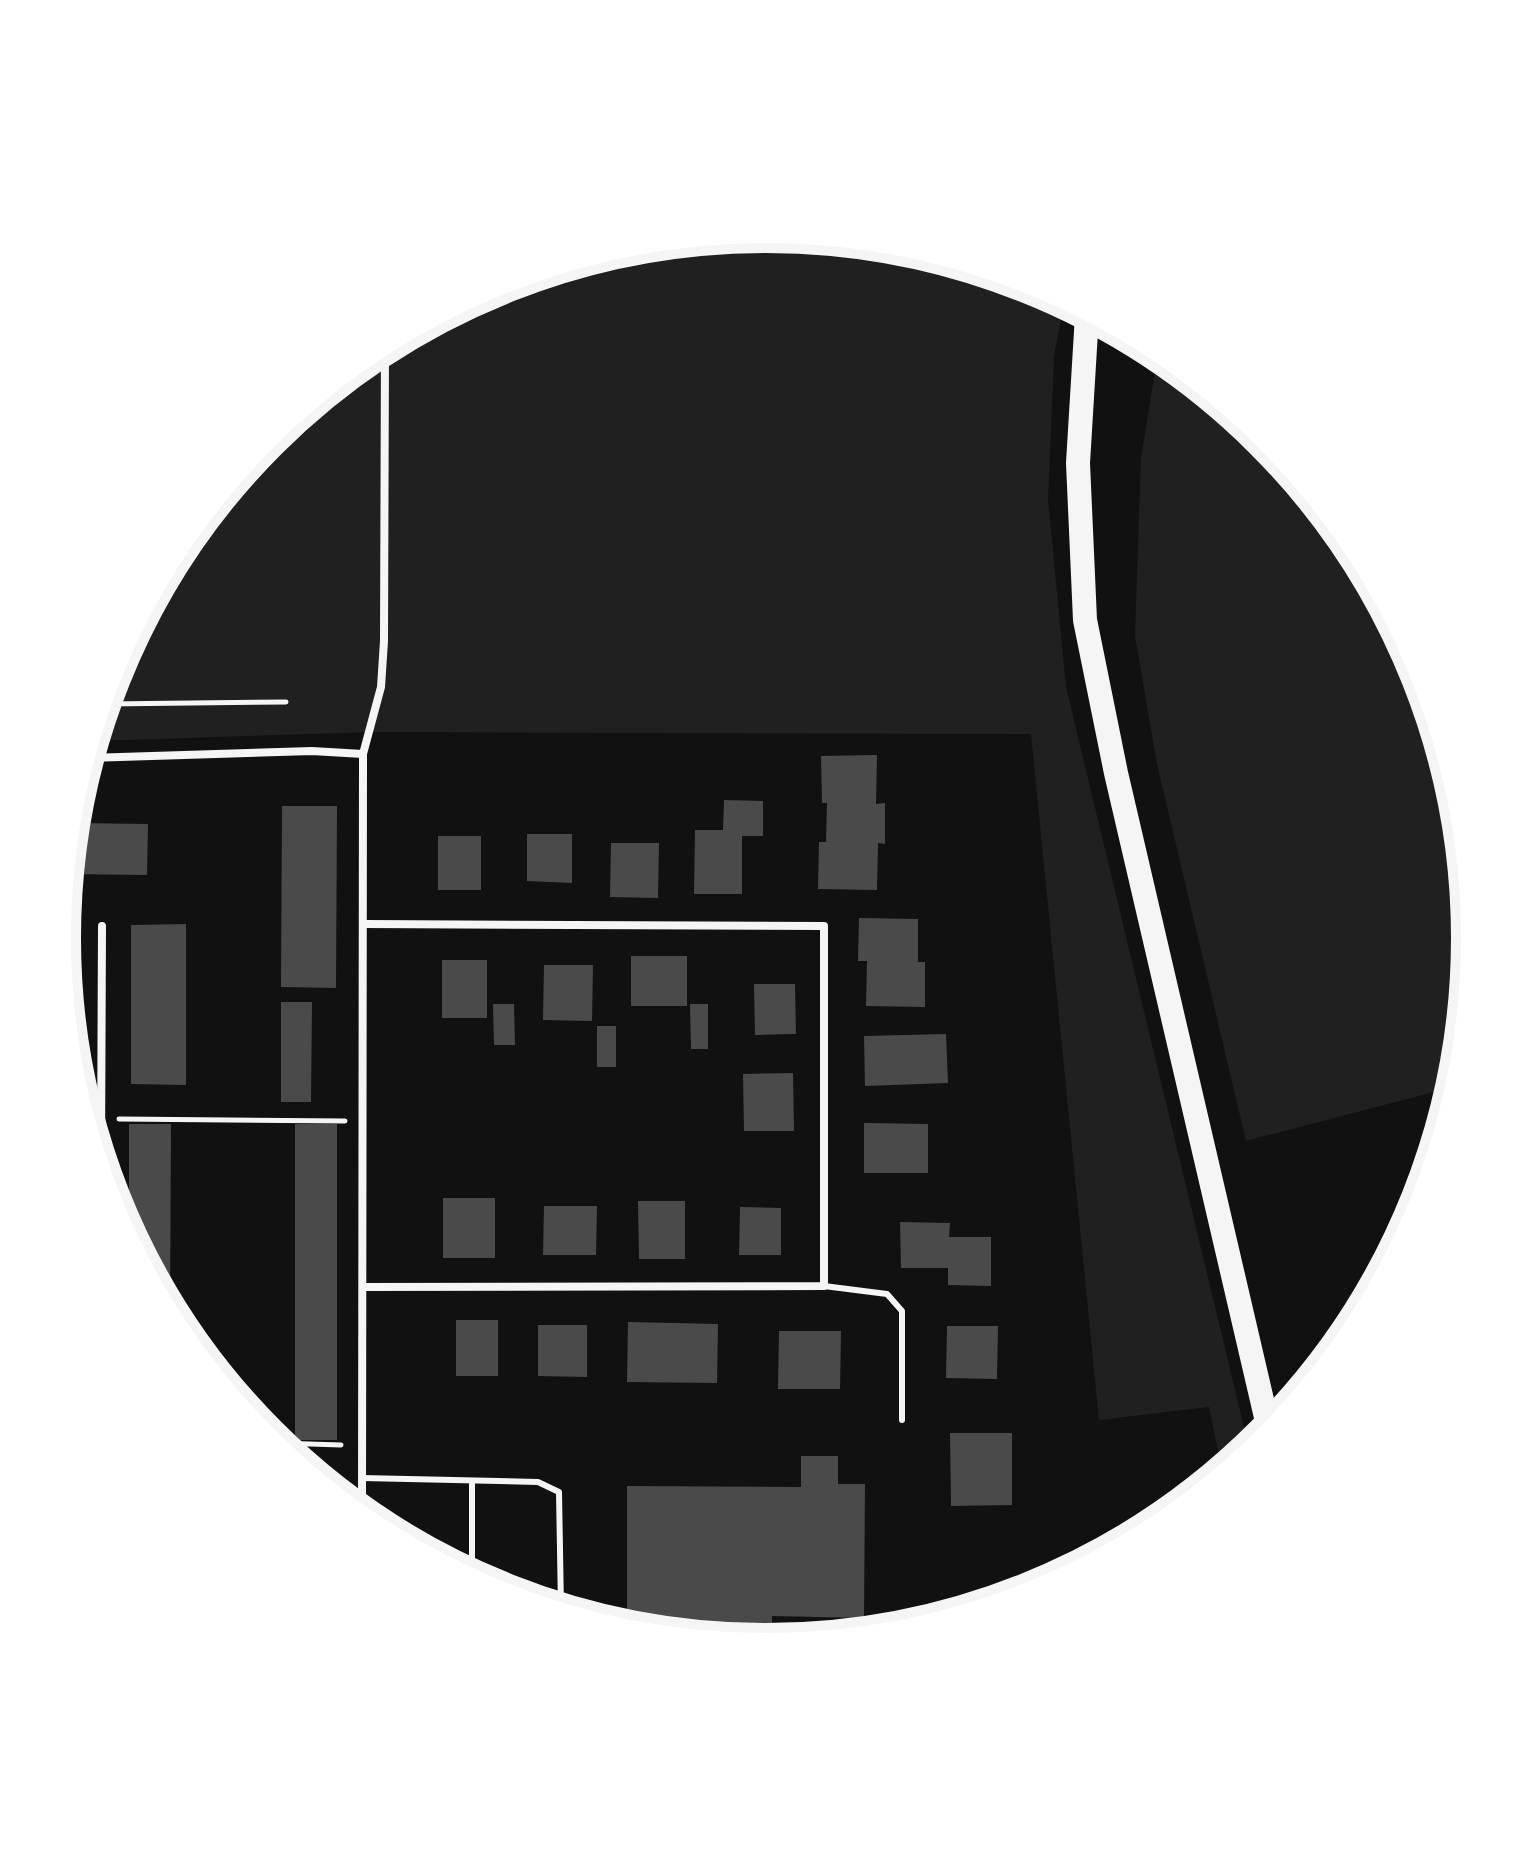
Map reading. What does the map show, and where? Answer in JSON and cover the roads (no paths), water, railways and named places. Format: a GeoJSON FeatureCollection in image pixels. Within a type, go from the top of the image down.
{"type":"FeatureCollection","features":[{"type":"Feature","properties":{"kind":"highway"},"geometry":{"type":"LineString","coordinates":[[1086,327],[1078,463],[1085,620],[1116,773],[1265,1414]]}},
{"type":"Feature","properties":{"kind":"street"},"geometry":{"type":"LineString","coordinates":[[362,1497],[363,754],[381,687],[384,641],[385,363]]}},
{"type":"Feature","properties":{"kind":"street"},"geometry":{"type":"LineString","coordinates":[[100,758],[288,751],[363,754]]}},
{"type":"Feature","properties":{"kind":"street"},"geometry":{"type":"LineString","coordinates":[[363,1287],[824,1286],[824,926],[364,924]]}},
{"type":"Feature","properties":{"kind":"street"},"geometry":{"type":"LineString","coordinates":[[101,1120],[102,926]]}},
{"type":"Feature","properties":{"kind":"lane"},"geometry":{"type":"LineString","coordinates":[[824,1286],[887,1294],[902,1311],[902,1420]]}},
{"type":"Feature","properties":{"kind":"lane"},"geometry":{"type":"LineString","coordinates":[[362,1478],[538,1482],[559,1492],[561,1596]]}},
{"type":"Feature","properties":{"kind":"lane"},"geometry":{"type":"LineString","coordinates":[[472,1481],[472,1562]]}}]}
